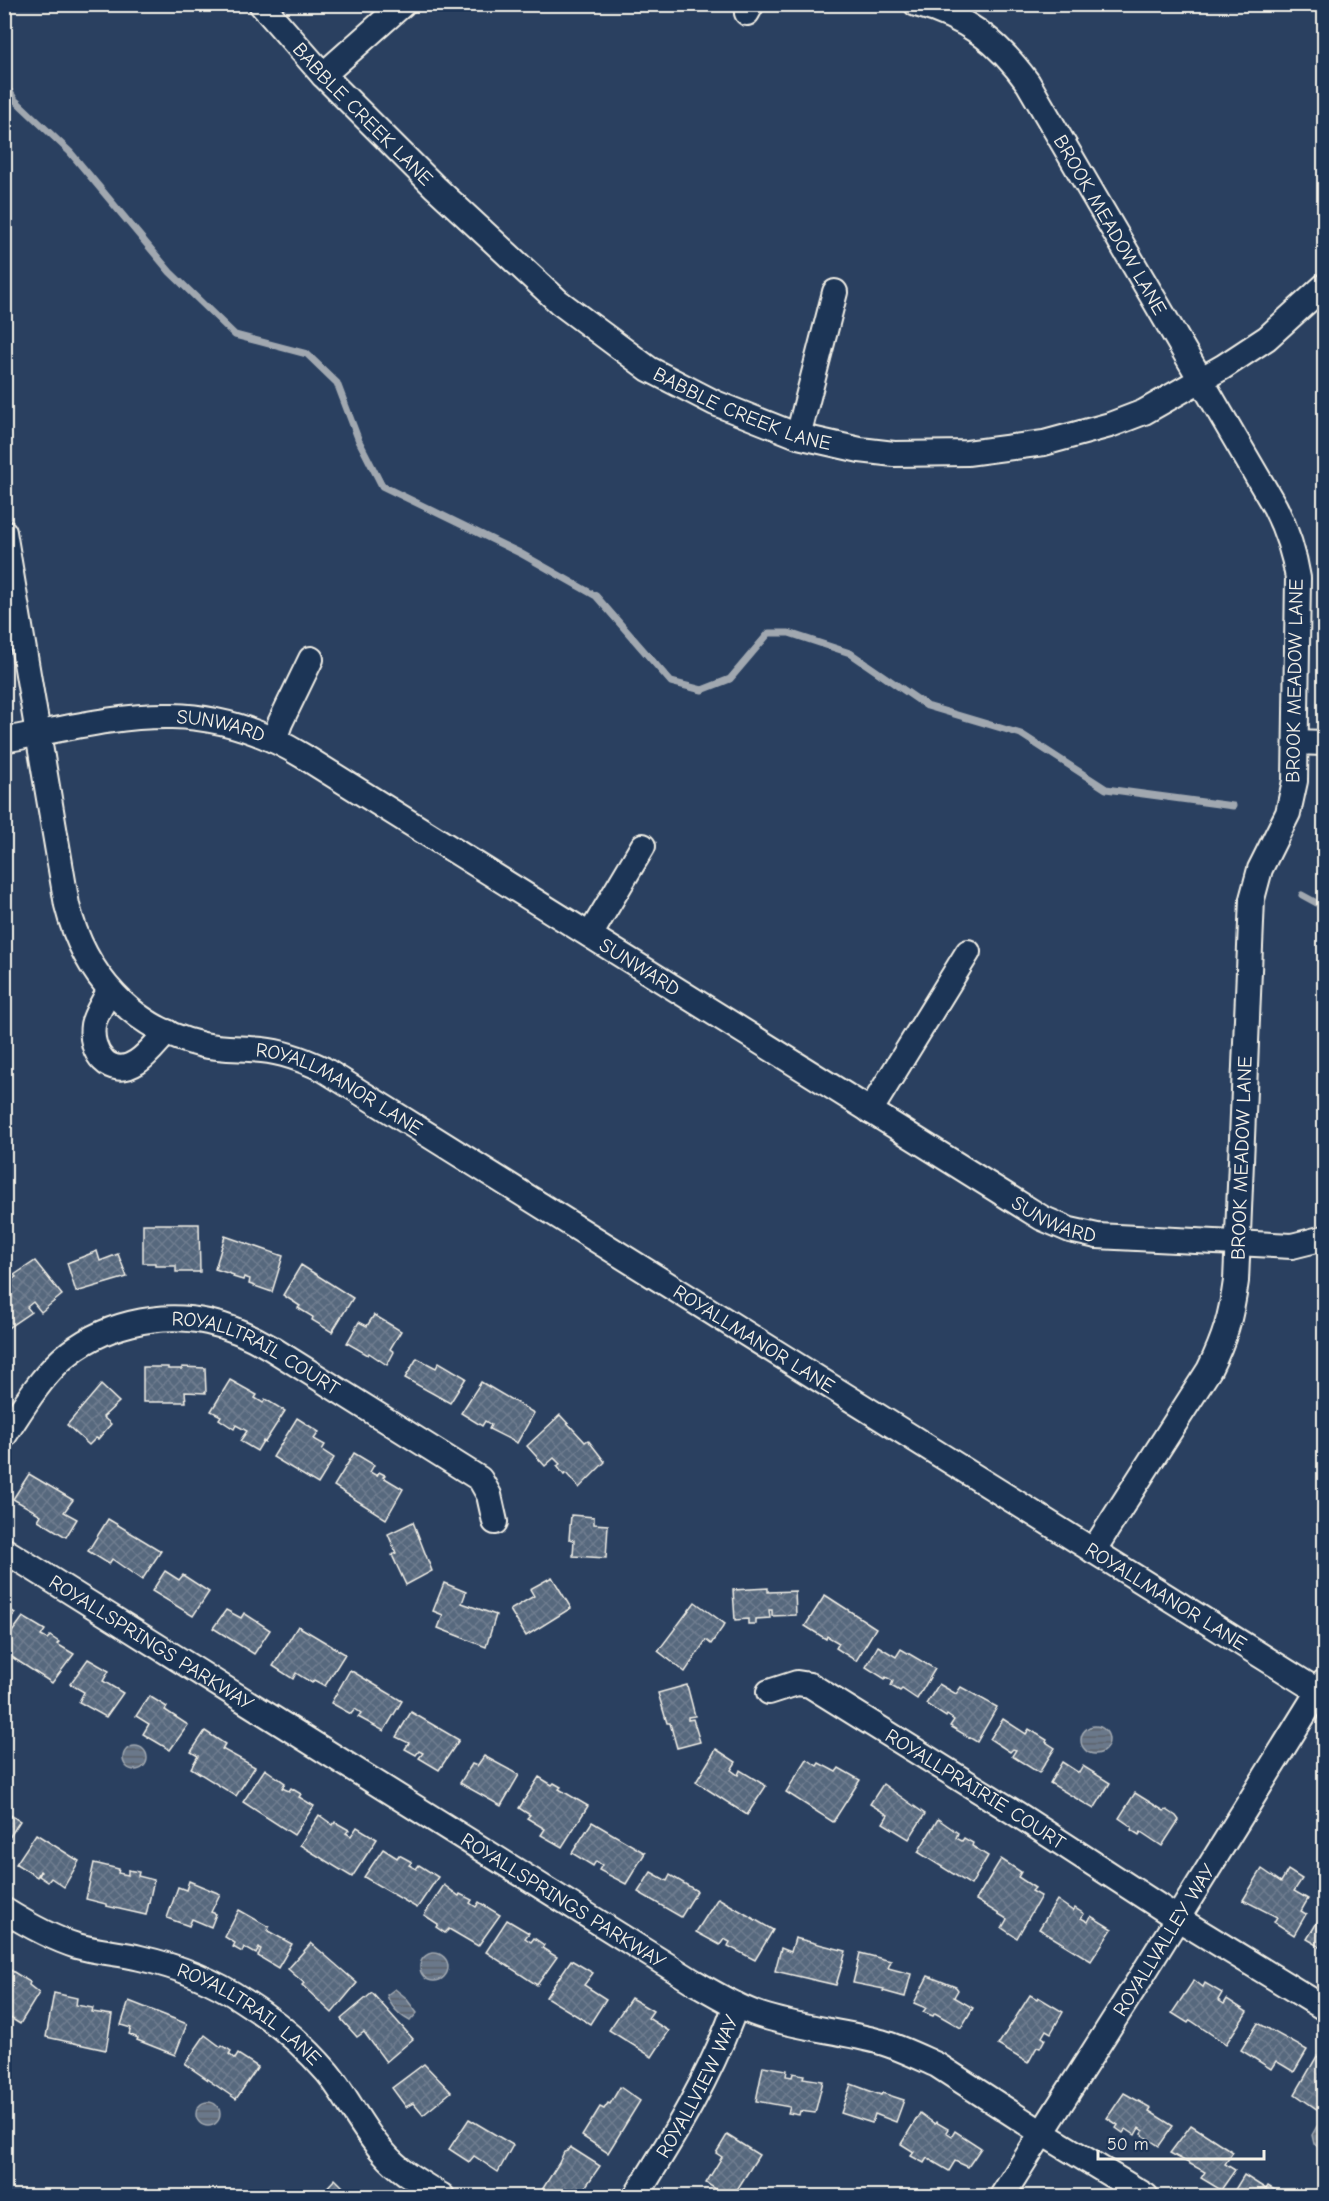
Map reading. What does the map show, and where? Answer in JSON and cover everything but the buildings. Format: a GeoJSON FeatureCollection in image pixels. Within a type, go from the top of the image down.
{"type":"FeatureCollection","features":[{"type":"Feature","properties":{"kind":"street","name":"BABBLE CREEK LANE"},"geometry":{"type":"LineString","coordinates":[[261,4],[324,75],[435,187],[559,302],[649,369],[715,403],[798,436],[860,450],[894,454],[968,453],[1044,443],[1110,425],[1144,412],[1223,367],[1267,338],[1324,286]]}},
{"type":"Feature","properties":{"kind":"street"},"geometry":{"type":"LineString","coordinates":[[324,75],[403,4]]}},
{"type":"Feature","properties":{"kind":"street","name":"BROOK MEADOW LANE"},"geometry":{"type":"LineString","coordinates":[[916,4],[967,23],[991,40],[1013,62],[1028,83],[1275,507],[1287,531],[1298,578],[1295,781],[1288,813],[1260,869],[1252,899],[1236,1281],[1232,1312],[1224,1341],[1209,1370],[1093,1551]]}},
{"type":"Feature","properties":{"kind":"street"},"geometry":{"type":"LineString","coordinates":[[798,436],[835,292]]}},
{"type":"Feature","properties":{"kind":"street","name":"ROYALLMANOR LANE"},"geometry":{"type":"LineString","coordinates":[[4,532],[70,920],[89,964],[109,991],[146,1021],[167,1032],[203,1045],[280,1053],[323,1069],[1093,1551],[1322,1689]]}},
{"type":"Feature","properties":{"kind":"street"},"geometry":{"type":"LineString","coordinates":[[274,740],[311,659]]}},
{"type":"Feature","properties":{"kind":"street","name":"SUNWARD"},"geometry":{"type":"LineString","coordinates":[[4,740],[137,717],[163,715],[218,720],[246,728],[274,740],[590,934],[1042,1218],[1070,1230],[1098,1236],[1292,1246],[1324,1238]]}},
{"type":"Feature","properties":{"kind":"street"},"geometry":{"type":"LineString","coordinates":[[1296,742],[1324,742]]}},
{"type":"Feature","properties":{"kind":"street"},"geometry":{"type":"LineString","coordinates":[[590,934],[643,846]]}},
{"type":"Feature","properties":{"kind":"street"},"geometry":{"type":"LineString","coordinates":[[870,1111],[968,952]]}},
{"type":"Feature","properties":{"kind":"street"},"geometry":{"type":"LineString","coordinates":[[109,991],[93,1023],[92,1040],[98,1055],[107,1065],[122,1067],[137,1062],[167,1032]]}},
{"type":"Feature","properties":{"kind":"street","name":"ROYALLTRAIL COURT"},"geometry":{"type":"LineString","coordinates":[[4,1436],[48,1373],[90,1340],[122,1326],[143,1321],[174,1318],[208,1322],[242,1332],[271,1348],[480,1479],[489,1495],[495,1522]]}},
{"type":"Feature","properties":{"kind":"street","name":"ROYALLSPRINGS PARKWAY"},"geometry":{"type":"LineString","coordinates":[[4,1550],[641,1950],[736,2005],[759,2015],[788,2023],[881,2042],[937,2065],[1042,2133],[1146,2196]]}},
{"type":"Feature","properties":{"kind":"street","name":"ROYALLPRAIRIE COURT"},"geometry":{"type":"LineString","coordinates":[[769,1692],[797,1683],[810,1685],[1017,1814],[1177,1918],[1324,2008]]}},
{"type":"Feature","properties":{"kind":"street","name":"ROYALLVALLEY WAY"},"geometry":{"type":"LineString","coordinates":[[1002,2196],[1322,1689]]}},
{"type":"Feature","properties":{"kind":"street","name":"ROYALLTRAIL LANE"},"geometry":{"type":"LineString","coordinates":[[4,1910],[39,1931],[62,1941],[91,1950],[140,1958],[170,1966],[210,1982],[246,2002],[291,2036],[326,2072],[372,2140],[404,2173],[442,2196]]}},
{"type":"Feature","properties":{"kind":"street","name":"ROYALLVIEW WAY"},"geometry":{"type":"LineString","coordinates":[[636,2196],[695,2099],[715,2060],[736,2005]]}},
{"type":"Feature","properties":{"kind":"water"},"geometry":{"type":"Polygon","coordinates":[[[1095,1726],[1105,1730],[1109,1740],[1105,1750],[1095,1754],[1085,1750],[1081,1740],[1085,1730],[1095,1726]]]}},
{"type":"Feature","properties":{"kind":"water"},"geometry":{"type":"Polygon","coordinates":[[[135,1746],[144,1749],[147,1758],[144,1767],[135,1770],[126,1767],[123,1758],[126,1749],[135,1746]]]}},
{"type":"Feature","properties":{"kind":"water"},"geometry":{"type":"Polygon","coordinates":[[[434,1953],[444,1957],[448,1967],[444,1977],[434,1981],[424,1977],[420,1967],[424,1957],[434,1953]]]}},
{"type":"Feature","properties":{"kind":"water"},"geometry":{"type":"Polygon","coordinates":[[[395,1989],[405,1997],[417,2013],[410,2021],[396,2010],[388,1999],[387,1995],[395,1989]]]}},
{"type":"Feature","properties":{"kind":"water"},"geometry":{"type":"Polygon","coordinates":[[[208,2102],[217,2105],[220,2114],[217,2123],[208,2126],[199,2123],[196,2114],[199,2105],[208,2102]]]}},
{"type":"Feature","properties":{"kind":"water"},"geometry":{"type":"Polygon","coordinates":[[[1324,2123],[1324,2149],[1314,2144],[1312,2135],[1317,2126],[1324,2123]]]}},
{"type":"Feature","properties":{"kind":"waterway"},"geometry":{"type":"LineString","coordinates":[[4,83],[15,100],[70,152],[170,272],[235,335],[307,354],[337,383],[359,441],[382,486],[520,553],[596,596],[671,682],[702,690],[730,679],[769,633],[789,633],[850,653],[927,706],[1021,734],[1106,789],[1233,806]]}},
{"type":"Feature","properties":{"kind":"waterway"},"geometry":{"type":"LineString","coordinates":[[1302,895],[1324,907]]}}]}
